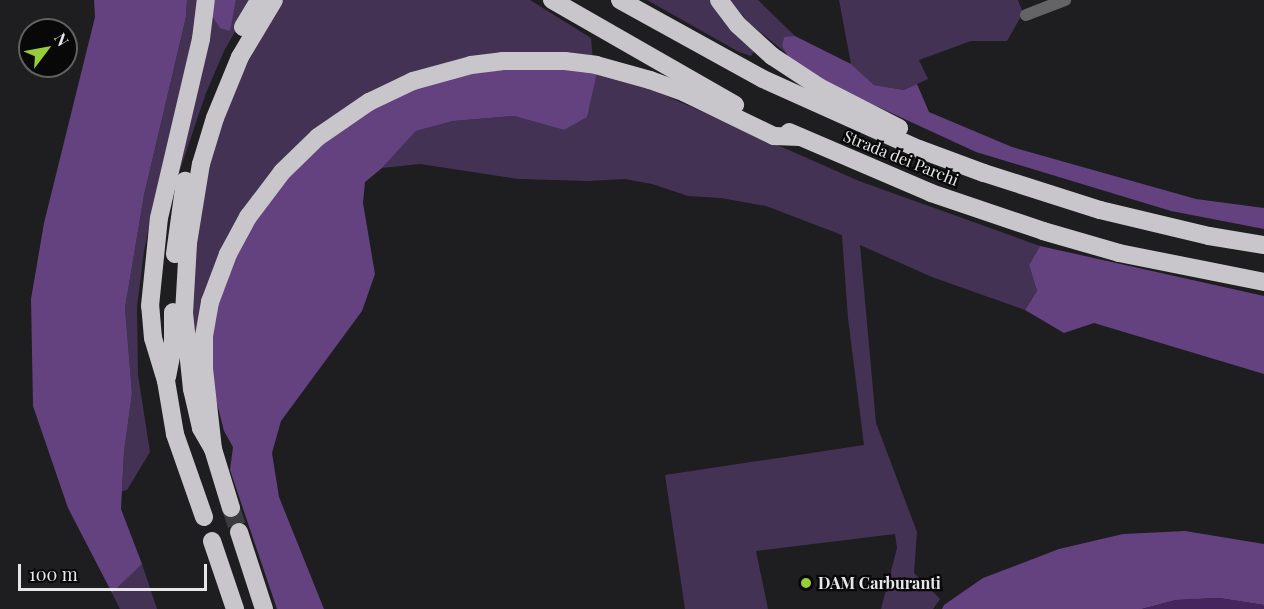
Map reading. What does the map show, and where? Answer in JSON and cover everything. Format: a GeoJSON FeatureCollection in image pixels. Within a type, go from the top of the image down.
{"type":"FeatureCollection","features":[{"type":"Feature","properties":{"kind":"highway"},"geometry":{"type":"LineString","coordinates":[[204,517],[175,434],[166,381],[152,327],[150,306],[155,245],[167,179],[201,39],[206,0]]}},
{"type":"Feature","properties":{"kind":"highway"},"geometry":{"type":"LineString","coordinates":[[166,381],[173,345],[177,221],[188,168],[217,78],[259,0]]}},
{"type":"Feature","properties":{"kind":"highway"},"geometry":{"type":"LineString","coordinates":[[213,449],[201,428],[188,362],[184,290],[191,221],[201,164],[215,118],[240,57],[274,0]]}},
{"type":"Feature","properties":{"kind":"highway","name":"Strada dei Parchi"},"geometry":{"type":"LineString","coordinates":[[552,0],[740,108],[800,137],[931,193],[1043,231],[1119,253],[1264,282]]}},
{"type":"Feature","properties":{"kind":"highway","name":"Strada dei Parchi"},"geometry":{"type":"LineString","coordinates":[[620,0],[725,60],[810,102],[919,149],[984,173],[1157,225],[1262,245]]}},
{"type":"Feature","properties":{"kind":"highway"},"geometry":{"type":"LineString","coordinates":[[718,0],[752,39],[798,74],[861,111],[972,158],[984,173]]}},
{"type":"Feature","properties":{"kind":"highway"},"geometry":{"type":"LineString","coordinates":[[231,508],[213,449],[204,369],[205,330],[210,302],[223,267],[248,217],[282,172],[318,137],[369,102],[413,81],[471,65],[533,60],[596,65],[625,72],[685,93],[774,136],[800,137]]}},
{"type":"Feature","properties":{"kind":"highway"},"geometry":{"type":"LineString","coordinates":[[239,532],[264,609]]}},
{"type":"Feature","properties":{"kind":"highway"},"geometry":{"type":"LineString","coordinates":[[212,541],[235,609]]}},
{"type":"Feature","properties":{"kind":"street"},"geometry":{"type":"LineString","coordinates":[[1026,15],[1065,0]]}},
{"type":"Feature","properties":{"kind":"shaded area"},"geometry":{"type":"Polygon","coordinates":[[[94,0],[187,0],[186,17],[144,195],[125,308],[132,393],[124,452],[121,509],[142,564],[112,593],[68,508],[33,406],[31,299],[44,223],[95,17],[94,0]]]}},
{"type":"Feature","properties":{"kind":"shaded area"},"geometry":{"type":"Polygon","coordinates":[[[187,0],[201,0],[144,251],[137,307],[138,375],[150,452],[127,490],[122,491],[124,452],[132,393],[125,308],[144,195],[186,17],[187,0]]]}},
{"type":"Feature","properties":{"kind":"shaded area"},"geometry":{"type":"Polygon","coordinates":[[[214,0],[236,0],[230,31],[220,28],[212,16],[214,0]]]}},
{"type":"Feature","properties":{"kind":"shaded area"},"geometry":{"type":"Polygon","coordinates":[[[236,0],[253,0],[224,51],[206,93],[179,173],[212,16],[233,14],[236,0]]]}},
{"type":"Feature","properties":{"kind":"shaded area"},"geometry":{"type":"Polygon","coordinates":[[[283,0],[530,0],[591,38],[593,60],[289,153],[270,173],[247,204],[194,353],[191,299],[200,203],[214,145],[243,71],[283,0]]]}},
{"type":"Feature","properties":{"kind":"shaded area"},"geometry":{"type":"Polygon","coordinates":[[[647,0],[711,0],[730,30],[754,52],[751,56],[739,52],[647,0]]]}},
{"type":"Feature","properties":{"kind":"shaded area"},"geometry":{"type":"Polygon","coordinates":[[[730,0],[758,0],[795,36],[784,38],[782,46],[786,53],[749,23],[730,0]]]}},
{"type":"Feature","properties":{"kind":"shaded area"},"geometry":{"type":"Polygon","coordinates":[[[839,0],[1018,0],[1023,13],[1007,41],[971,41],[919,60],[928,79],[904,90],[874,85],[851,64],[839,0]]]}},
{"type":"Feature","properties":{"kind":"shaded area"},"geometry":{"type":"Polygon","coordinates":[[[795,36],[851,64],[874,85],[904,90],[917,84],[929,112],[1012,147],[1196,199],[1264,208],[1264,229],[1171,211],[976,152],[848,93],[791,62],[782,46],[784,37],[795,36]]]}},
{"type":"Feature","properties":{"kind":"shaded area"},"geometry":{"type":"Polygon","coordinates":[[[537,67],[597,72],[587,117],[564,130],[514,116],[453,121],[416,131],[382,168],[365,182],[363,203],[375,274],[362,311],[281,421],[272,453],[279,497],[324,609],[277,609],[230,470],[233,447],[224,431],[212,384],[211,343],[218,301],[240,247],[267,202],[311,153],[373,107],[429,84],[487,70],[537,67]]]}},
{"type":"Feature","properties":{"kind":"shaded area"},"geometry":{"type":"Polygon","coordinates":[[[597,72],[653,90],[859,181],[1040,246],[1029,265],[1037,291],[1025,310],[932,277],[860,245],[876,423],[917,532],[914,573],[940,599],[933,609],[881,609],[897,548],[895,534],[756,551],[768,609],[685,609],[665,475],[864,445],[848,318],[842,235],[766,206],[721,198],[688,196],[652,184],[625,179],[588,181],[518,179],[420,164],[382,168],[416,131],[453,121],[514,116],[564,130],[597,72]]]}},
{"type":"Feature","properties":{"kind":"shaded area"},"geometry":{"type":"Polygon","coordinates":[[[1040,246],[1264,296],[1264,374],[1094,323],[1064,333],[1025,310],[1037,291],[1029,265],[1040,246]]]}},
{"type":"Feature","properties":{"kind":"shaded area"},"geometry":{"type":"Polygon","coordinates":[[[1185,531],[1264,544],[1264,605],[1219,598],[1176,600],[1142,609],[942,609],[944,605],[983,578],[1059,549],[1123,534],[1185,531]]]}},
{"type":"Feature","properties":{"kind":"shaded area"},"geometry":{"type":"Polygon","coordinates":[[[142,564],[157,609],[120,609],[112,593],[142,564]]]}},
{"type":"Feature","properties":{"kind":"shaded area"},"geometry":{"type":"Polygon","coordinates":[[[1219,598],[1264,605],[1264,609],[1142,609],[1176,600],[1219,598]]]}},
{"type":"Feature","properties":{"kind":"tunnel"},"geometry":{"type":"LineString","coordinates":[[231,508],[239,532]]}},
{"type":"Feature","properties":{"kind":"place","name":"DAM Carburanti"},"geometry":{"type":"Point","coordinates":[806,583]}}]}
